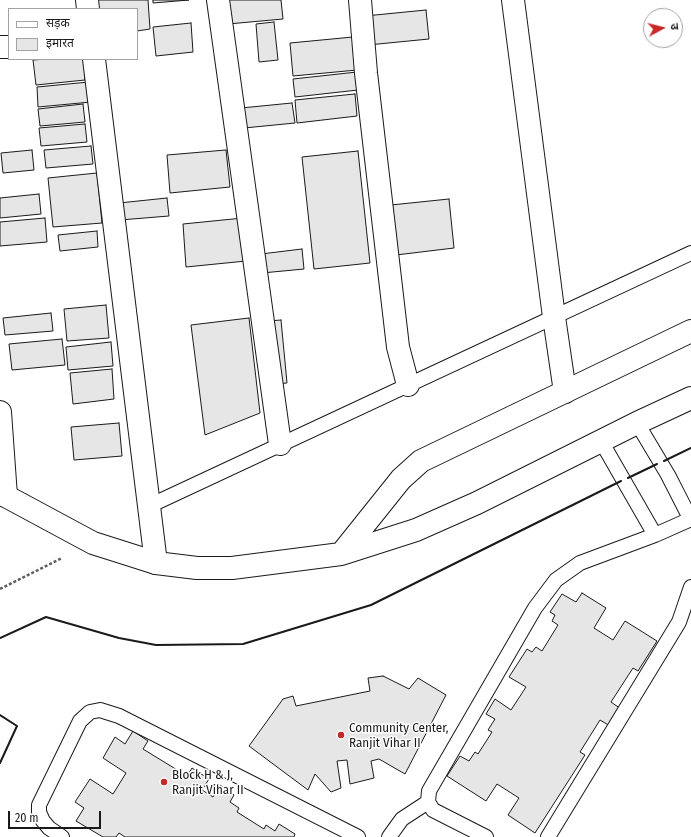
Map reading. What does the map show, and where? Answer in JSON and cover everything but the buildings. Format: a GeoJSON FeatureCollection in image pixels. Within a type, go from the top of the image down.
{"type":"FeatureCollection","features":[{"type":"Feature","properties":{"kind":"street"},"geometry":{"type":"LineString","coordinates":[[218,0],[280,444]]}},
{"type":"Feature","properties":{"kind":"street"},"geometry":{"type":"LineString","coordinates":[[360,0],[366,74],[398,347],[408,385]]}},
{"type":"Feature","properties":{"kind":"street"},"geometry":{"type":"LineString","coordinates":[[513,0],[565,392]]}},
{"type":"Feature","properties":{"kind":"street"},"geometry":{"type":"LineString","coordinates":[[94,60],[156,563]]}},
{"type":"Feature","properties":{"kind":"street"},"geometry":{"type":"LineString","coordinates":[[340,554],[402,479],[421,461],[691,331]]}},
{"type":"Feature","properties":{"kind":"street"},"geometry":{"type":"LineString","coordinates":[[0,412],[3,495],[93,543],[156,563],[197,568],[232,568],[340,554],[416,530],[477,504],[600,441],[691,398]]}},
{"type":"Feature","properties":{"kind":"lane"},"geometry":{"type":"LineString","coordinates":[[149,506],[691,253]]}},
{"type":"Feature","properties":{"kind":"lane"},"geometry":{"type":"LineString","coordinates":[[486,837],[433,810],[428,802],[429,792],[535,608],[556,580],[580,563],[655,535],[691,519],[668,475],[637,423]]}},
{"type":"Feature","properties":{"kind":"lane"},"geometry":{"type":"LineString","coordinates":[[600,441],[655,535]]}},
{"type":"Feature","properties":{"kind":"lane"},"geometry":{"type":"LineString","coordinates":[[548,837],[679,622],[691,587]]}},
{"type":"Feature","properties":{"kind":"lane"},"geometry":{"type":"LineString","coordinates":[[62,837],[49,828],[43,821],[39,812],[39,805],[80,720],[90,712],[100,710],[119,716],[358,837]]}},
{"type":"Feature","properties":{"kind":"lane"},"geometry":{"type":"LineString","coordinates":[[389,837],[402,819],[428,802]]}},
{"type":"Feature","properties":{"kind":"path"},"geometry":{"type":"LineString","coordinates":[[0,589],[93,543]]}},
{"type":"Feature","properties":{"kind":"wall"},"geometry":{"type":"LineString","coordinates":[[664,461],[691,448]]}},
{"type":"Feature","properties":{"kind":"wall"},"geometry":{"type":"LineString","coordinates":[[628,478],[657,464]]}},
{"type":"Feature","properties":{"kind":"wall"},"geometry":{"type":"LineString","coordinates":[[0,638],[46,617],[119,638],[156,645],[243,644],[371,605],[621,481]]}},
{"type":"Feature","properties":{"kind":"wall"},"geometry":{"type":"LineString","coordinates":[[0,715],[17,726],[0,763]]}},
{"type":"Feature","properties":{"kind":"place","name":"Community Center, Ranjit Vihar II"},"geometry":{"type":"Point","coordinates":[341,735]}},
{"type":"Feature","properties":{"kind":"place","name":"Block H & J, Ranjit Vihar II"},"geometry":{"type":"Point","coordinates":[164,782]}}]}
